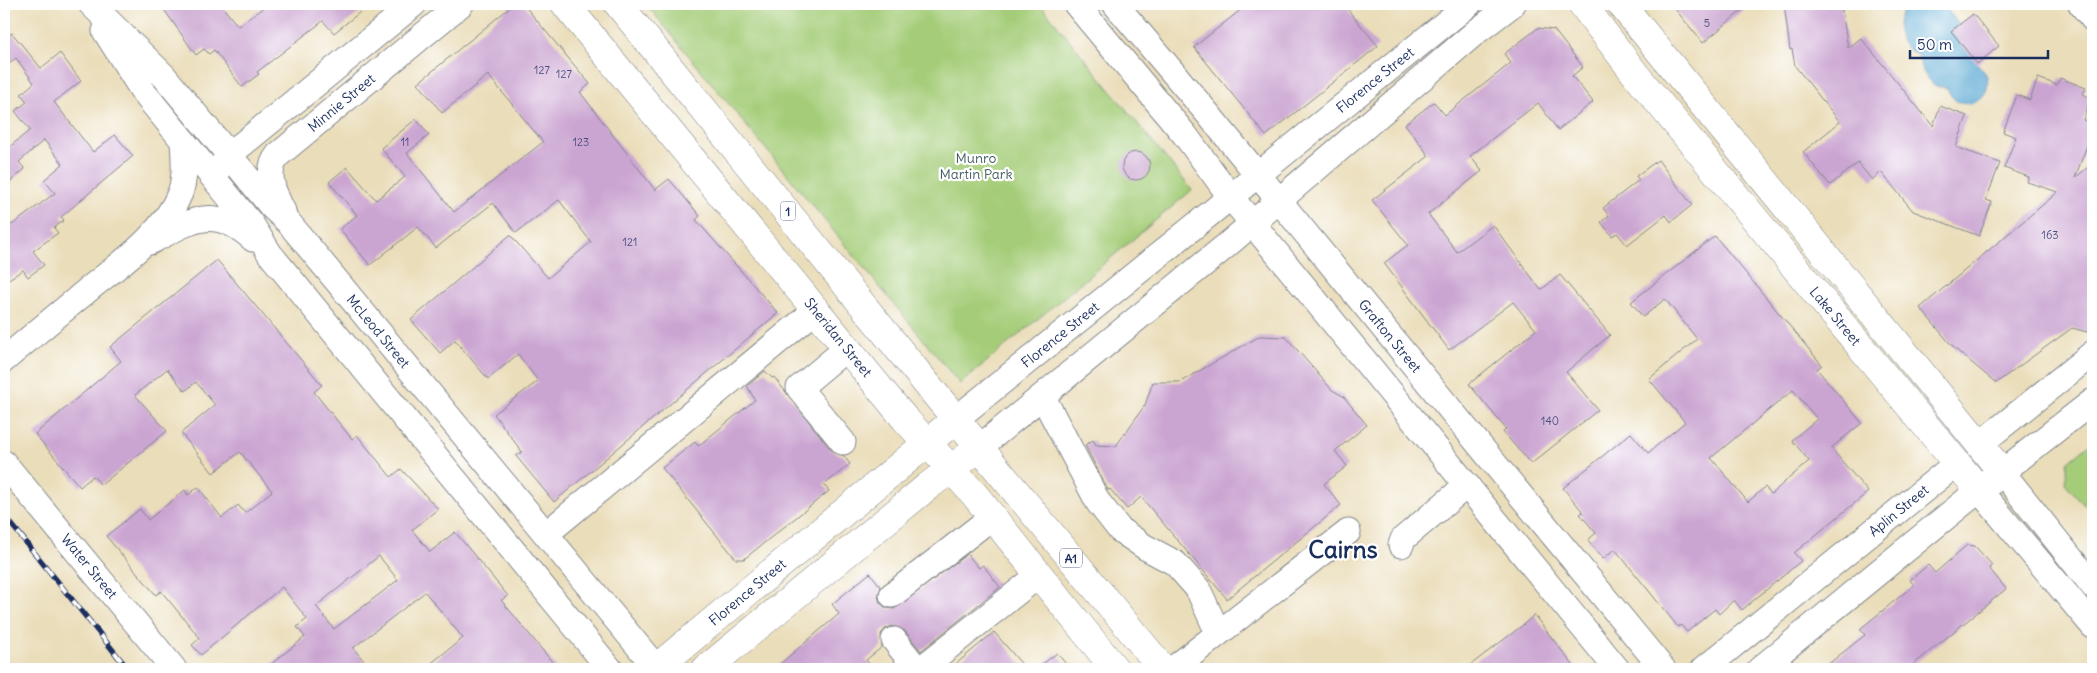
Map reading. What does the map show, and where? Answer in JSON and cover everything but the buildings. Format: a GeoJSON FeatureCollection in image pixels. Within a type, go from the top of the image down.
{"type":"FeatureCollection","features":[{"type":"Feature","properties":{"kind":"main road","name":"Sheridan Street"},"geometry":{"type":"LineString","coordinates":[[565,4],[847,348],[928,444],[952,468],[1115,669]]}},
{"type":"Feature","properties":{"kind":"main road","name":"1"},"geometry":{"type":"LineString","coordinates":[[618,4],[980,447]]}},
{"type":"Feature","properties":{"kind":"main road","name":"Lake Street"},"geometry":{"type":"LineString","coordinates":[[1582,4],[1636,75],[1979,490]]}},
{"type":"Feature","properties":{"kind":"main road"},"geometry":{"type":"LineString","coordinates":[[1621,4],[2002,472],[1979,490]]}},
{"type":"Feature","properties":{"kind":"main road"},"geometry":{"type":"LineString","coordinates":[[1900,395],[1913,393],[1921,386],[1924,376]]}},
{"type":"Feature","properties":{"kind":"main road","name":"Florence Street"},"geometry":{"type":"LineString","coordinates":[[656,669],[956,419]]}},
{"type":"Feature","properties":{"kind":"main road","name":"Aplin Street"},"geometry":{"type":"LineString","coordinates":[[1957,463],[1980,444]]}},
{"type":"Feature","properties":{"kind":"main road","name":"Florence Street"},"geometry":{"type":"LineString","coordinates":[[706,669],[980,447]]}},
{"type":"Feature","properties":{"kind":"main road","name":"A1"},"geometry":{"type":"LineString","coordinates":[[980,447],[1163,669]]}},
{"type":"Feature","properties":{"kind":"main road"},"geometry":{"type":"LineString","coordinates":[[1083,630],[1087,618],[1098,610],[1112,608]]}},
{"type":"Feature","properties":{"kind":"street","name":"McLeod Street"},"geometry":{"type":"LineString","coordinates":[[89,4],[141,88],[252,225],[270,254],[610,669]]}},
{"type":"Feature","properties":{"kind":"street","name":"McLeod Street"},"geometry":{"type":"LineString","coordinates":[[89,4],[164,76],[272,207],[289,223],[656,669]]}},
{"type":"Feature","properties":{"kind":"street"},"geometry":{"type":"LineString","coordinates":[[160,237],[193,212],[218,182],[221,166],[230,157],[414,4]]}},
{"type":"Feature","properties":{"kind":"street","name":"Minnie Street"},"geometry":{"type":"LineString","coordinates":[[289,223],[272,185],[272,168],[278,155],[461,4]]}},
{"type":"Feature","properties":{"kind":"street"},"geometry":{"type":"LineString","coordinates":[[1076,4],[1185,135],[1230,196],[1617,669]]}},
{"type":"Feature","properties":{"kind":"street","name":"Grafton Street"},"geometry":{"type":"LineString","coordinates":[[1115,4],[1208,114],[1663,669]]}},
{"type":"Feature","properties":{"kind":"street","name":"Florence Street"},"geometry":{"type":"LineString","coordinates":[[956,419],[1469,4]]}},
{"type":"Feature","properties":{"kind":"street","name":"Florence Street"},"geometry":{"type":"LineString","coordinates":[[980,447],[1253,223],[1468,38],[1513,4]]}},
{"type":"Feature","properties":{"kind":"street"},"geometry":{"type":"LineString","coordinates":[[2081,4],[2093,19]]}},
{"type":"Feature","properties":{"kind":"street"},"geometry":{"type":"LineString","coordinates":[[1636,75],[1637,66],[1648,57],[1663,57]]}},
{"type":"Feature","properties":{"kind":"street"},"geometry":{"type":"LineString","coordinates":[[283,111],[287,128],[302,134]]}},
{"type":"Feature","properties":{"kind":"street"},"geometry":{"type":"LineString","coordinates":[[1185,135],[1197,134],[1206,125],[1208,114]]}},
{"type":"Feature","properties":{"kind":"street"},"geometry":{"type":"LineString","coordinates":[[4,360],[137,250],[164,219],[179,196],[184,166],[183,141]]}},
{"type":"Feature","properties":{"kind":"street"},"geometry":{"type":"LineString","coordinates":[[137,250],[160,237],[202,218],[214,218],[238,226],[270,254]]}},
{"type":"Feature","properties":{"kind":"street"},"geometry":{"type":"LineString","coordinates":[[1337,326],[1341,311],[1352,301],[1367,307]]}},
{"type":"Feature","properties":{"kind":"street"},"geometry":{"type":"LineString","coordinates":[[546,534],[816,310]]}},
{"type":"Feature","properties":{"kind":"street"},"geometry":{"type":"LineString","coordinates":[[843,442],[799,388],[847,348]]}},
{"type":"Feature","properties":{"kind":"street","name":"Aplin Street"},"geometry":{"type":"LineString","coordinates":[[1980,444],[2093,352]]}},
{"type":"Feature","properties":{"kind":"street"},"geometry":{"type":"LineString","coordinates":[[1043,397],[1098,502],[1120,530],[1176,563],[1198,589],[1213,622],[1221,631]]}},
{"type":"Feature","properties":{"kind":"street"},"geometry":{"type":"LineString","coordinates":[[2093,400],[2002,472],[2093,586]]}},
{"type":"Feature","properties":{"kind":"street","name":"Water Street"},"geometry":{"type":"LineString","coordinates":[[4,463],[174,669]]}},
{"type":"Feature","properties":{"kind":"street","name":"Aplin Street"},"geometry":{"type":"LineString","coordinates":[[1704,669],[1957,463]]}},
{"type":"Feature","properties":{"kind":"street"},"geometry":{"type":"LineString","coordinates":[[1401,545],[1403,539],[1467,485]]}},
{"type":"Feature","properties":{"kind":"street"},"geometry":{"type":"LineString","coordinates":[[1760,669],[1979,490]]}},
{"type":"Feature","properties":{"kind":"street","name":"Lake Street"},"geometry":{"type":"LineString","coordinates":[[1979,490],[2093,626]]}},
{"type":"Feature","properties":{"kind":"street"},"geometry":{"type":"LineString","coordinates":[[892,595],[992,517]]}},
{"type":"Feature","properties":{"kind":"street"},"geometry":{"type":"LineString","coordinates":[[1173,669],[1348,532]]}},
{"type":"Feature","properties":{"kind":"street"},"geometry":{"type":"LineString","coordinates":[[894,640],[914,665],[922,668],[1039,575]]}},
{"type":"Feature","properties":{"kind":"street"},"geometry":{"type":"LineString","coordinates":[[1596,641],[1610,639],[1623,628],[1622,618]]}},
{"type":"Feature","properties":{"kind":"green space","name":"Munro Martin Park"},"geometry":{"type":"Polygon","coordinates":[[[646,4],[1040,4],[1192,190],[960,384],[646,4]]]}},
{"type":"Feature","properties":{"kind":"green space"},"geometry":{"type":"Polygon","coordinates":[[[2093,441],[2093,515],[2065,483],[2068,462],[2093,441]]]}},
{"type":"Feature","properties":{"kind":"water"},"geometry":{"type":"Polygon","coordinates":[[[1909,4],[1943,4],[1959,25],[1951,31],[1986,74],[1988,83],[1986,90],[1978,101],[1965,104],[1959,102],[1952,97],[1947,88],[1934,86],[1921,69],[1919,56],[1909,50],[1899,37],[1899,19],[1909,4]]]}},
{"type":"Feature","properties":{"kind":"railway"},"geometry":{"type":"LineString","coordinates":[[4,515],[128,669]]}},
{"type":"Feature","properties":{"kind":"district","name":"Cairns"},"geometry":{"type":"Point","coordinates":[1343,549]}}]}
